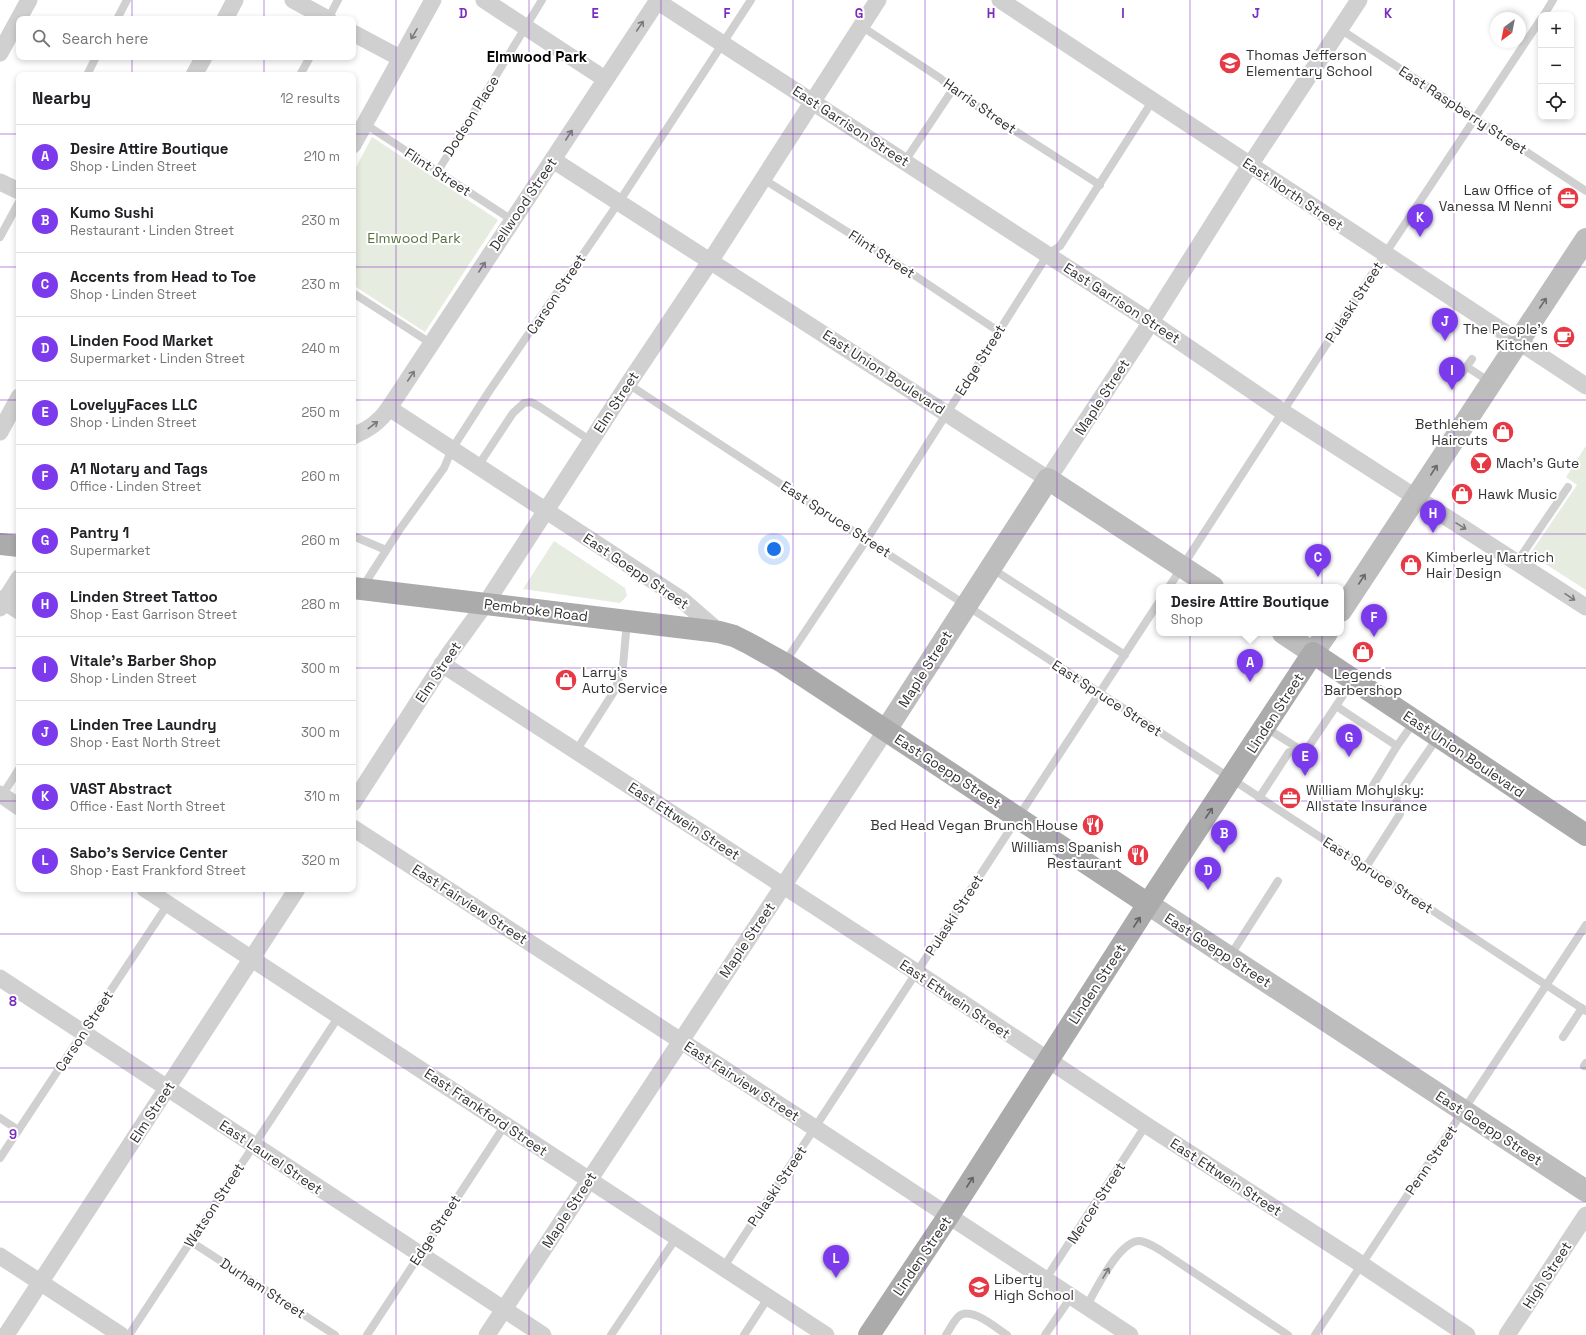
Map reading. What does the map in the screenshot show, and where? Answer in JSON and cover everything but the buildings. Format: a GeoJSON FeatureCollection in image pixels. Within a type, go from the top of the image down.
{"type":"FeatureCollection","features":[{"type":"Feature","properties":{"kind":"main road"},"geometry":{"type":"LineString","coordinates":[[0,544],[16,546]]}},
{"type":"Feature","properties":{"kind":"main road","name":"Pembroke Road"},"geometry":{"type":"LineString","coordinates":[[357,588],[719,632]]}},
{"type":"Feature","properties":{"kind":"main road","name":"East Goepp Street"},"geometry":{"type":"LineString","coordinates":[[719,632],[734,636],[784,663],[1148,904]]}},
{"type":"Feature","properties":{"kind":"main road","name":"East Union Boulevard"},"geometry":{"type":"LineString","coordinates":[[1313,653],[1586,834]]}},
{"type":"Feature","properties":{"kind":"main road","name":"Linden Street"},"geometry":{"type":"LineString","coordinates":[[869,1335],[949,1215],[1148,904],[1231,780],[1313,653]]}},
{"type":"Feature","properties":{"kind":"street"},"geometry":{"type":"LineString","coordinates":[[20,16],[29,0]]}},
{"type":"Feature","properties":{"kind":"street"},"geometry":{"type":"LineString","coordinates":[[227,16],[235,0]]}},
{"type":"Feature","properties":{"kind":"street"},"geometry":{"type":"LineString","coordinates":[[293,0],[322,16]]}},
{"type":"Feature","properties":{"kind":"street"},"geometry":{"type":"LineString","coordinates":[[356,139],[433,0]]}},
{"type":"Feature","properties":{"kind":"street"},"geometry":{"type":"LineString","coordinates":[[484,0],[605,79]]}},
{"type":"Feature","properties":{"kind":"street","name":"East Garrison Street"},"geometry":{"type":"LineString","coordinates":[[657,0],[1048,254],[1283,412],[1586,607]]}},
{"type":"Feature","properties":{"kind":"street","name":"Dellwood Street"},"geometry":{"type":"LineString","coordinates":[[356,435],[364,432],[383,417],[657,0]]}},
{"type":"Feature","properties":{"kind":"street","name":"Elm Street"},"geometry":{"type":"LineString","coordinates":[[356,798],[442,664],[486,603],[628,384],[764,179],[878,0]]}},
{"type":"Feature","properties":{"kind":"street","name":"East North Street"},"geometry":{"type":"LineString","coordinates":[[1000,0],[1154,100],[1250,165],[1586,386]]}},
{"type":"Feature","properties":{"kind":"street","name":"Maple Street"},"geometry":{"type":"LineString","coordinates":[[487,1335],[886,730],[990,567],[1151,322],[1250,165],[1359,0]]}},
{"type":"Feature","properties":{"kind":"street"},"geometry":{"type":"LineString","coordinates":[[0,53],[16,24]]}},
{"type":"Feature","properties":{"kind":"street"},"geometry":{"type":"LineString","coordinates":[[356,35],[400,58]]}},
{"type":"Feature","properties":{"kind":"street"},"geometry":{"type":"LineString","coordinates":[[196,72],[202,60]]}},
{"type":"Feature","properties":{"kind":"street","name":"East Union Boulevard"},"geometry":{"type":"LineString","coordinates":[[553,160],[711,260],[1209,584]]}},
{"type":"Feature","properties":{"kind":"street"},"geometry":{"type":"LineString","coordinates":[[0,182],[16,190]]}},
{"type":"Feature","properties":{"kind":"street"},"geometry":{"type":"LineString","coordinates":[[1344,606],[1586,239]]}},
{"type":"Feature","properties":{"kind":"street"},"geometry":{"type":"LineString","coordinates":[[0,432],[16,403]]}},
{"type":"Feature","properties":{"kind":"street","name":"East Goepp Street"},"geometry":{"type":"LineString","coordinates":[[389,408],[681,599],[719,632]]}},
{"type":"Feature","properties":{"kind":"street"},"geometry":{"type":"LineString","coordinates":[[16,582],[2,603],[16,609]]}},
{"type":"Feature","properties":{"kind":"street","name":"East Union Boulevard"},"geometry":{"type":"LineString","coordinates":[[1288,636],[1313,653]]}},
{"type":"Feature","properties":{"kind":"street","name":"Linden Street"},"geometry":{"type":"LineString","coordinates":[[1313,653],[1325,636]]}},
{"type":"Feature","properties":{"kind":"street","name":"East Ettwein Street"},"geometry":{"type":"LineString","coordinates":[[442,664],[916,972],[1048,1061],[1361,1264],[1467,1335]]}},
{"type":"Feature","properties":{"kind":"street"},"geometry":{"type":"LineString","coordinates":[[1,796],[16,805]]}},
{"type":"Feature","properties":{"kind":"street","name":"East Fairview Street"},"geometry":{"type":"LineString","coordinates":[[356,830],[949,1215],[1130,1335]]}},
{"type":"Feature","properties":{"kind":"street","name":"East Frankford Street"},"geometry":{"type":"LineString","coordinates":[[150,892],[826,1335]]}},
{"type":"Feature","properties":{"kind":"street","name":"Elm Street"},"geometry":{"type":"LineString","coordinates":[[6,1335],[295,892]]}},
{"type":"Feature","properties":{"kind":"street","name":"East Goepp Street"},"geometry":{"type":"LineString","coordinates":[[1148,904],[1586,1190]]}},
{"type":"Feature","properties":{"kind":"street","name":"East Laurel Street"},"geometry":{"type":"LineString","coordinates":[[0,978],[168,1088],[253,1146],[543,1335]]}},
{"type":"Feature","properties":{"kind":"street","name":"High Street"},"geometry":{"type":"LineString","coordinates":[[1508,1335],[1586,1215]]}},
{"type":"Feature","properties":{"kind":"street"},"geometry":{"type":"LineString","coordinates":[[0,1256],[121,1335]]}},
{"type":"Feature","properties":{"kind":"lane"},"geometry":{"type":"LineString","coordinates":[[119,16],[127,0]]}},
{"type":"Feature","properties":{"kind":"lane"},"geometry":{"type":"LineString","coordinates":[[330,16],[338,0]]}},
{"type":"Feature","properties":{"kind":"lane","name":"Dodson Place"},"geometry":{"type":"LineString","coordinates":[[438,171],[542,0]]}},
{"type":"Feature","properties":{"kind":"lane","name":"Carson Street"},"geometry":{"type":"LineString","coordinates":[[357,588],[444,468],[452,449],[490,390],[619,202],[751,0]]}},
{"type":"Feature","properties":{"kind":"lane"},"geometry":{"type":"LineString","coordinates":[[1546,12],[1554,0]]}},
{"type":"Feature","properties":{"kind":"lane","name":"Pulaski Street"},"geometry":{"type":"LineString","coordinates":[[1171,584],[1385,254],[1538,24]]}},
{"type":"Feature","properties":{"kind":"lane","name":"Harris Street"},"geometry":{"type":"LineString","coordinates":[[861,26],[940,78],[953,90],[1022,136],[1100,185]]}},
{"type":"Feature","properties":{"kind":"lane","name":"East Raspberry Street"},"geometry":{"type":"LineString","coordinates":[[1340,29],[1586,191]]}},
{"type":"Feature","properties":{"kind":"lane"},"geometry":{"type":"LineString","coordinates":[[88,72],[94,60]]}},
{"type":"Feature","properties":{"kind":"lane"},"geometry":{"type":"LineString","coordinates":[[302,72],[308,60]]}},
{"type":"Feature","properties":{"kind":"lane"},"geometry":{"type":"LineString","coordinates":[[905,162],[953,90]]}},
{"type":"Feature","properties":{"kind":"lane","name":"Edge Street"},"geometry":{"type":"LineString","coordinates":[[784,663],[867,539],[1048,254],[1060,246],[1154,100]]}},
{"type":"Feature","properties":{"kind":"lane","name":"Flint Street"},"geometry":{"type":"LineString","coordinates":[[364,124],[512,220]]}},
{"type":"Feature","properties":{"kind":"lane","name":"Flint Street"},"geometry":{"type":"LineString","coordinates":[[764,179],[884,255],[998,331]]}},
{"type":"Feature","properties":{"kind":"lane"},"geometry":{"type":"LineString","coordinates":[[0,237],[16,208]]}},
{"type":"Feature","properties":{"kind":"lane"},"geometry":{"type":"LineString","coordinates":[[356,295],[432,344]]}},
{"type":"Feature","properties":{"kind":"lane"},"geometry":{"type":"LineString","coordinates":[[1472,359],[1464,370],[1491,382]]}},
{"type":"Feature","properties":{"kind":"lane","name":"East Spruce Street"},"geometry":{"type":"LineString","coordinates":[[628,384],[867,539],[1231,780],[1584,1009]]}},
{"type":"Feature","properties":{"kind":"lane"},"geometry":{"type":"LineString","coordinates":[[478,466],[513,413],[524,403],[532,402],[540,406],[591,441]]}},
{"type":"Feature","properties":{"kind":"lane"},"geometry":{"type":"LineString","coordinates":[[1517,562],[1568,487]]}},
{"type":"Feature","properties":{"kind":"lane"},"geometry":{"type":"LineString","coordinates":[[356,537],[386,550]]}},
{"type":"Feature","properties":{"kind":"lane"},"geometry":{"type":"LineString","coordinates":[[990,567],[1125,655]]}},
{"type":"Feature","properties":{"kind":"lane","name":"Pulaski Street"},"geometry":{"type":"LineString","coordinates":[[722,1268],[1156,607]]}},
{"type":"Feature","properties":{"kind":"lane"},"geometry":{"type":"LineString","coordinates":[[576,751],[614,690],[623,666],[627,621]]}},
{"type":"Feature","properties":{"kind":"lane"},"geometry":{"type":"LineString","coordinates":[[1305,752],[1353,679]]}},
{"type":"Feature","properties":{"kind":"lane"},"geometry":{"type":"LineString","coordinates":[[1336,706],[1397,746]]}},
{"type":"Feature","properties":{"kind":"lane"},"geometry":{"type":"LineString","coordinates":[[1368,792],[1397,746],[1415,721]]}},
{"type":"Feature","properties":{"kind":"lane"},"geometry":{"type":"LineString","coordinates":[[1265,728],[1305,752]]}},
{"type":"Feature","properties":{"kind":"lane"},"geometry":{"type":"LineString","coordinates":[[1366,867],[1400,814],[1396,798],[1438,736]]}},
{"type":"Feature","properties":{"kind":"lane"},"geometry":{"type":"LineString","coordinates":[[1259,798],[1289,752],[1305,752]]}},
{"type":"Feature","properties":{"kind":"lane"},"geometry":{"type":"LineString","coordinates":[[1,796],[16,774]]}},
{"type":"Feature","properties":{"kind":"lane"},"geometry":{"type":"LineString","coordinates":[[1229,957],[1278,881]]}},
{"type":"Feature","properties":{"kind":"lane","name":"Carson Street"},"geometry":{"type":"LineString","coordinates":[[0,1158],[168,904]]}},
{"type":"Feature","properties":{"kind":"lane","name":"Penn Street"},"geometry":{"type":"LineString","coordinates":[[1315,1335],[1586,924]]}},
{"type":"Feature","properties":{"kind":"lane"},"geometry":{"type":"LineString","coordinates":[[1563,1037],[1584,1009]]}},
{"type":"Feature","properties":{"kind":"lane","name":"Watson Street"},"geometry":{"type":"LineString","coordinates":[[129,1335],[339,1016]]}},
{"type":"Feature","properties":{"kind":"lane"},"geometry":{"type":"LineString","coordinates":[[0,1118],[18,1130]]}},
{"type":"Feature","properties":{"kind":"lane","name":"Edge Street"},"geometry":{"type":"LineString","coordinates":[[367,1335],[505,1125]]}},
{"type":"Feature","properties":{"kind":"lane","name":"Mercer Street"},"geometry":{"type":"LineString","coordinates":[[1045,1280],[1146,1125]]}},
{"type":"Feature","properties":{"kind":"lane"},"geometry":{"type":"LineString","coordinates":[[611,1335],[676,1238]]}},
{"type":"Feature","properties":{"kind":"lane","name":"Durham Street"},"geometry":{"type":"LineString","coordinates":[[190,1241],[335,1335]]}},
{"type":"Feature","properties":{"kind":"lane"},"geometry":{"type":"LineString","coordinates":[[1086,1307],[1116,1256],[1132,1243],[1141,1241],[1160,1250],[1288,1335]]}},
{"type":"Feature","properties":{"kind":"lane"},"geometry":{"type":"LineString","coordinates":[[1045,1335],[1071,1297]]}},
{"type":"Feature","properties":{"kind":"lane"},"geometry":{"type":"LineString","coordinates":[[744,1335],[768,1298]]}},
{"type":"Feature","properties":{"kind":"lane"},"geometry":{"type":"LineString","coordinates":[[946,1335],[959,1316],[967,1313],[979,1316],[1007,1335]]}},
{"type":"Feature","properties":{"kind":"green space","name":"Elmwood Park"},"geometry":{"type":"Polygon","coordinates":[[[372,137],[498,220],[425,332],[356,287],[356,167],[372,137]]]}},
{"type":"Feature","properties":{"kind":"green space"},"geometry":{"type":"Polygon","coordinates":[[[1586,446],[1586,590],[1530,554],[1577,485],[1566,477],[1586,446]]]}},
{"type":"Feature","properties":{"kind":"green space"},"geometry":{"type":"Polygon","coordinates":[[[554,541],[625,588],[627,596],[620,603],[523,589],[554,541]]]}},
{"type":"Feature","properties":{"kind":"place","name":"Thomas Jefferson Elementary School"},"geometry":{"type":"Point","coordinates":[1230,63]}},
{"type":"Feature","properties":{"kind":"place","name":"Law Office of Vanessa M Nenni"},"geometry":{"type":"Point","coordinates":[1568,198]}},
{"type":"Feature","properties":{"kind":"place","name":"VAST Abstract"},"geometry":{"type":"Point","coordinates":[1420,237]}},
{"type":"Feature","properties":{"kind":"place","name":"The People's Kitchen"},"geometry":{"type":"Point","coordinates":[1564,337]}},
{"type":"Feature","properties":{"kind":"place","name":"Linden Tree Laundry"},"geometry":{"type":"Point","coordinates":[1445,341]}},
{"type":"Feature","properties":{"kind":"place","name":"Vitale's Barber Shop"},"geometry":{"type":"Point","coordinates":[1452,390]}},
{"type":"Feature","properties":{"kind":"place","name":"Bethlehem Haircuts"},"geometry":{"type":"Point","coordinates":[1503,432]}},
{"type":"Feature","properties":{"kind":"place","name":"Mach's Gute"},"geometry":{"type":"Point","coordinates":[1481,463]}},
{"type":"Feature","properties":{"kind":"place","name":"Hawk Music"},"geometry":{"type":"Point","coordinates":[1462,494]}},
{"type":"Feature","properties":{"kind":"place","name":"Linden Street Tattoo"},"geometry":{"type":"Point","coordinates":[1433,533]}},
{"type":"Feature","properties":{"kind":"place","name":"Kimberley Martrich Hair Design"},"geometry":{"type":"Point","coordinates":[1411,565]}},
{"type":"Feature","properties":{"kind":"place","name":"Accents from Head to Toe"},"geometry":{"type":"Point","coordinates":[1318,577]}},
{"type":"Feature","properties":{"kind":"place","name":"A1 Notary and Tags"},"geometry":{"type":"Point","coordinates":[1374,637]}},
{"type":"Feature","properties":{"kind":"place","name":"Legends Barbershop"},"geometry":{"type":"Point","coordinates":[1363,652]}},
{"type":"Feature","properties":{"kind":"place","name":"Larry's Auto Service"},"geometry":{"type":"Point","coordinates":[566,680]}},
{"type":"Feature","properties":{"kind":"place","name":"Desire Attire Boutique"},"geometry":{"type":"Point","coordinates":[1250,682]}},
{"type":"Feature","properties":{"kind":"place","name":"Pantry 1"},"geometry":{"type":"Point","coordinates":[1349,757]}},
{"type":"Feature","properties":{"kind":"place","name":"LovelyyFaces LLC"},"geometry":{"type":"Point","coordinates":[1305,776]}},
{"type":"Feature","properties":{"kind":"place","name":"William Mohylsky: Allstate Insurance"},"geometry":{"type":"Point","coordinates":[1290,798]}},
{"type":"Feature","properties":{"kind":"place","name":"Bed Head Vegan Brunch House"},"geometry":{"type":"Point","coordinates":[1093,825]}},
{"type":"Feature","properties":{"kind":"place","name":"Kumo Sushi"},"geometry":{"type":"Point","coordinates":[1224,853]}},
{"type":"Feature","properties":{"kind":"place","name":"Williams Spanish Restaurant"},"geometry":{"type":"Point","coordinates":[1138,855]}},
{"type":"Feature","properties":{"kind":"place","name":"Linden Food Market"},"geometry":{"type":"Point","coordinates":[1208,890]}},
{"type":"Feature","properties":{"kind":"place","name":"Sabo's Service Center"},"geometry":{"type":"Point","coordinates":[836,1278]}},
{"type":"Feature","properties":{"kind":"place","name":"Liberty High School"},"geometry":{"type":"Point","coordinates":[979,1287]}},
{"type":"Feature","properties":{"kind":"district","name":"Elmwood Park"},"geometry":{"type":"Point","coordinates":[537,57]}}]}
